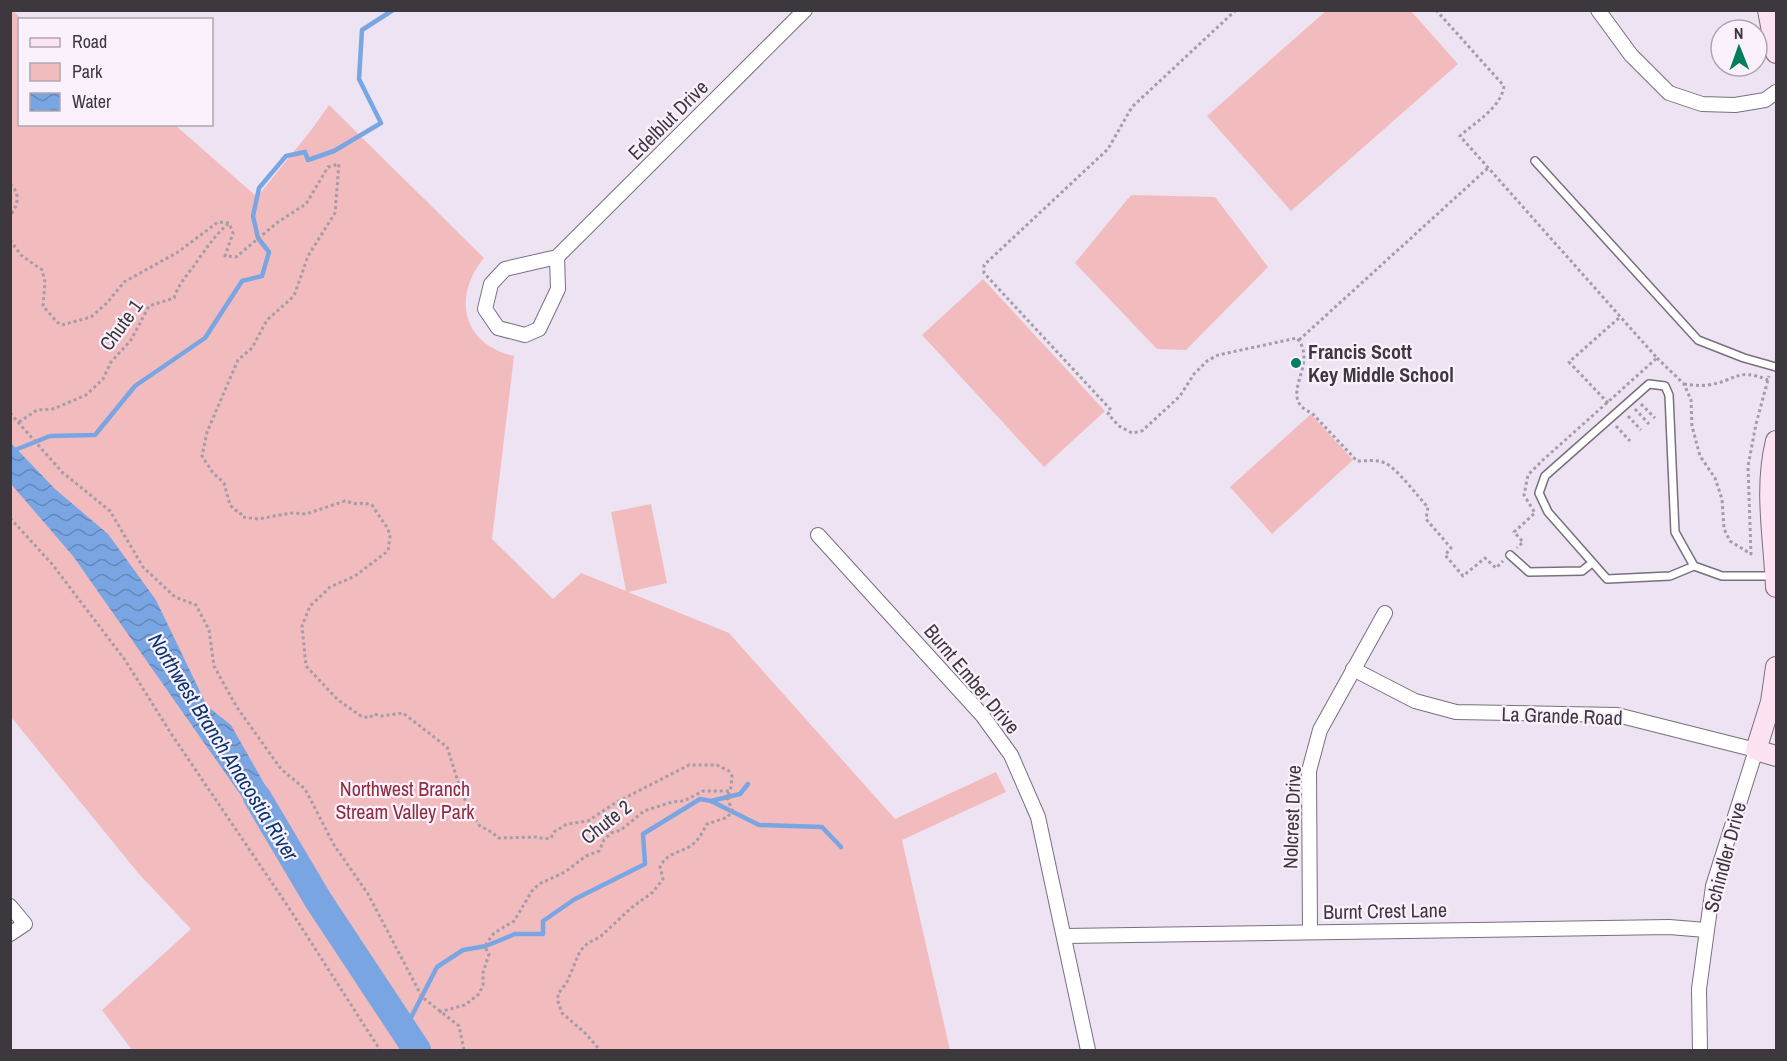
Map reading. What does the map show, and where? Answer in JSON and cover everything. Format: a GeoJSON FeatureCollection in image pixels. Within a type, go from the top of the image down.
{"type":"FeatureCollection","features":[{"type":"Feature","properties":{"kind":"street","name":"Edelblut Drive"},"geometry":{"type":"LineString","coordinates":[[557,256],[805,10]]}},
{"type":"Feature","properties":{"kind":"street"},"geometry":{"type":"LineString","coordinates":[[1598,10],[1631,55],[1669,93],[1702,104],[1735,105],[1765,100],[1776,92]]}},
{"type":"Feature","properties":{"kind":"street"},"geometry":{"type":"LineString","coordinates":[[1768,10],[1776,53]]}},
{"type":"Feature","properties":{"kind":"street"},"geometry":{"type":"LineString","coordinates":[[557,256],[558,289],[539,329],[525,335],[498,328],[485,309],[491,284],[506,269],[557,256]]}},
{"type":"Feature","properties":{"kind":"street"},"geometry":{"type":"LineString","coordinates":[[1776,441],[1770,492],[1776,587]]}},
{"type":"Feature","properties":{"kind":"street","name":"Burnt Ember Drive"},"geometry":{"type":"LineString","coordinates":[[818,535],[982,715],[1011,756],[1038,817],[1088,1050]]}},
{"type":"Feature","properties":{"kind":"street","name":"Nolcrest Drive"},"geometry":{"type":"LineString","coordinates":[[1310,932],[1309,771],[1320,730],[1384,613]]}},
{"type":"Feature","properties":{"kind":"street","name":"Schindler Drive"},"geometry":{"type":"LineString","coordinates":[[1700,1050],[1699,989],[1713,886],[1771,702],[1776,667]]}},
{"type":"Feature","properties":{"kind":"street","name":"La Grande Road"},"geometry":{"type":"LineString","coordinates":[[1353,669],[1415,701],[1456,712],[1617,715],[1776,756]]}},
{"type":"Feature","properties":{"kind":"street"},"geometry":{"type":"LineString","coordinates":[[10,906],[25,924],[10,934]]}},
{"type":"Feature","properties":{"kind":"street","name":"Burnt Crest Lane"},"geometry":{"type":"LineString","coordinates":[[1064,936],[1669,927],[1706,930]]}},
{"type":"Feature","properties":{"kind":"lane"},"geometry":{"type":"LineString","coordinates":[[1536,161],[1698,340],[1744,358],[1776,367]]}},
{"type":"Feature","properties":{"kind":"lane"},"geometry":{"type":"LineString","coordinates":[[1694,566],[1670,576],[1607,579],[1548,512],[1539,493],[1545,476],[1649,384],[1665,386],[1669,395],[1675,532],[1694,566],[1722,576],[1776,576]]}},
{"type":"Feature","properties":{"kind":"lane"},"geometry":{"type":"LineString","coordinates":[[1510,555],[1529,572],[1582,571],[1592,563]]}},
{"type":"Feature","properties":{"kind":"path"},"geometry":{"type":"LineString","coordinates":[[1236,10],[1132,107],[1108,149],[982,268],[984,273],[1111,410],[1108,414],[1119,426],[1132,433],[1142,431],[1180,396],[1194,374],[1207,361],[1218,355],[1297,338],[1302,346],[1305,365],[1298,381],[1296,395],[1306,410],[1312,412],[1358,461],[1380,461],[1387,463],[1394,470],[1428,507],[1426,519],[1451,548],[1445,555],[1463,576],[1485,558],[1496,567],[1523,542],[1514,532],[1535,513],[1524,495],[1528,475],[1657,358]]}},
{"type":"Feature","properties":{"kind":"path"},"geometry":{"type":"LineString","coordinates":[[1436,10],[1504,86],[1503,95],[1497,104],[1460,136],[1657,358],[1684,384],[1691,400],[1692,426],[1701,456],[1715,478],[1722,499],[1724,529],[1730,541],[1751,554]]}},
{"type":"Feature","properties":{"kind":"path"},"geometry":{"type":"LineString","coordinates":[[10,240],[21,255],[42,270],[45,282],[43,306],[62,325],[91,316],[107,303],[124,282],[178,252],[218,222],[229,223],[233,233],[225,256],[236,257],[278,222],[306,204],[328,166],[339,164],[335,213],[308,256],[294,296],[267,320],[252,348],[238,360],[207,432],[202,456],[213,473],[224,483],[230,505],[240,512],[242,517],[258,519],[291,513],[306,514],[345,501],[372,506],[388,529],[390,543],[388,551],[355,576],[330,587],[310,606],[302,626],[306,666],[338,700],[361,717],[403,713],[447,747],[462,794],[472,814],[480,826],[494,833],[498,838],[551,838],[554,832],[567,824],[588,821],[689,765],[717,765],[729,771],[732,776],[731,791],[727,797],[732,810],[728,817],[707,824],[698,840],[663,861],[660,867],[663,879],[653,892],[580,951],[567,982],[558,994],[560,1008],[568,1020],[585,1033],[600,1050]]}},
{"type":"Feature","properties":{"kind":"path"},"geometry":{"type":"LineString","coordinates":[[1299,340],[1488,168]]}},
{"type":"Feature","properties":{"kind":"path"},"geometry":{"type":"LineString","coordinates":[[10,184],[16,189],[18,198],[10,216]]}},
{"type":"Feature","properties":{"kind":"path","name":"Chute 1"},"geometry":{"type":"LineString","coordinates":[[19,422],[37,410],[48,411],[76,400],[86,395],[103,380],[111,362],[131,340],[149,306],[174,298],[179,282],[199,260],[216,234],[229,223]]}},
{"type":"Feature","properties":{"kind":"path"},"geometry":{"type":"LineString","coordinates":[[1608,403],[1569,362],[1620,317]]}},
{"type":"Feature","properties":{"kind":"path"},"geometry":{"type":"LineString","coordinates":[[1684,384],[1708,385],[1752,373],[1768,380]]}},
{"type":"Feature","properties":{"kind":"path"},"geometry":{"type":"LineString","coordinates":[[1640,402],[1655,418]]}},
{"type":"Feature","properties":{"kind":"path"},"geometry":{"type":"LineString","coordinates":[[1634,408],[1649,424]]}},
{"type":"Feature","properties":{"kind":"path"},"geometry":{"type":"LineString","coordinates":[[10,413],[62,472],[110,511],[143,567],[175,597],[196,605],[209,630],[214,666],[236,706],[281,769],[305,789],[334,845],[368,894],[422,997],[459,1026],[464,1050]]}},
{"type":"Feature","properties":{"kind":"path"},"geometry":{"type":"LineString","coordinates":[[1626,414],[1641,430]]}},
{"type":"Feature","properties":{"kind":"path"},"geometry":{"type":"LineString","coordinates":[[1615,424],[1630,441]]}},
{"type":"Feature","properties":{"kind":"path"},"geometry":{"type":"LineString","coordinates":[[10,518],[52,564],[124,660],[171,735],[291,911],[380,1050]]}},
{"type":"Feature","properties":{"kind":"path","name":"Chute 2"},"geometry":{"type":"LineString","coordinates":[[439,1012],[465,1005],[479,994],[489,954],[486,944],[494,933],[514,921],[532,891],[539,884],[565,872],[586,856],[598,851],[611,832],[621,830],[644,811],[672,802],[684,801],[703,791],[731,791]]}},
{"type":"Feature","properties":{"kind":"green space","name":"Northwest Branch Stream Valley Park"},"geometry":{"type":"Polygon","coordinates":[[[13,10],[20,18],[18,18],[18,126],[176,126],[257,197],[329,105],[484,258],[468,288],[466,303],[468,317],[473,330],[483,341],[496,350],[514,356],[492,539],[553,599],[581,573],[626,591],[611,512],[651,504],[667,583],[628,592],[729,633],[895,819],[996,772],[1006,792],[902,840],[950,1050],[132,1050],[102,1010],[191,929],[139,874],[11,717],[10,11],[13,10]]]}},
{"type":"Feature","properties":{"kind":"green space"},"geometry":{"type":"Polygon","coordinates":[[[1327,10],[1411,11],[1458,64],[1291,211],[1207,116],[1327,10]]]}},
{"type":"Feature","properties":{"kind":"green space"},"geometry":{"type":"Polygon","coordinates":[[[1131,195],[1215,197],[1268,267],[1186,350],[1157,349],[1075,263],[1131,195]]]}},
{"type":"Feature","properties":{"kind":"green space"},"geometry":{"type":"Polygon","coordinates":[[[983,279],[1105,411],[1044,467],[922,335],[983,279]]]}},
{"type":"Feature","properties":{"kind":"green space"},"geometry":{"type":"Polygon","coordinates":[[[1311,414],[1353,460],[1272,534],[1230,487],[1311,414]]]}},
{"type":"Feature","properties":{"kind":"water"},"geometry":{"type":"Polygon","coordinates":[[[10,442],[55,489],[108,534],[156,600],[207,706],[231,725],[299,845],[254,814],[73,556],[11,484],[10,442]]]}},
{"type":"Feature","properties":{"kind":"waterway"},"geometry":{"type":"LineString","coordinates":[[10,452],[50,436],[95,435],[135,386],[205,338],[242,281],[262,276],[269,252],[258,238],[253,216],[259,188],[286,156],[305,152],[308,160],[334,151],[381,123],[359,79],[362,30],[393,10]]}},
{"type":"Feature","properties":{"kind":"waterway"},"geometry":{"type":"LineString","coordinates":[[711,801],[740,794],[748,784]]}},
{"type":"Feature","properties":{"kind":"waterway","name":"Northwest Branch Anacostia River"},"geometry":{"type":"LineString","coordinates":[[257,797],[318,900],[417,1050]]}},
{"type":"Feature","properties":{"kind":"waterway"},"geometry":{"type":"LineString","coordinates":[[404,1031],[437,967],[463,950],[486,946],[515,934],[543,934],[543,921],[575,899],[645,864],[643,834],[700,799],[711,801],[759,825],[822,827],[841,847]]}},
{"type":"Feature","properties":{"kind":"place","name":"Francis Scott Key Middle School"},"geometry":{"type":"Point","coordinates":[1296,363]}}]}
